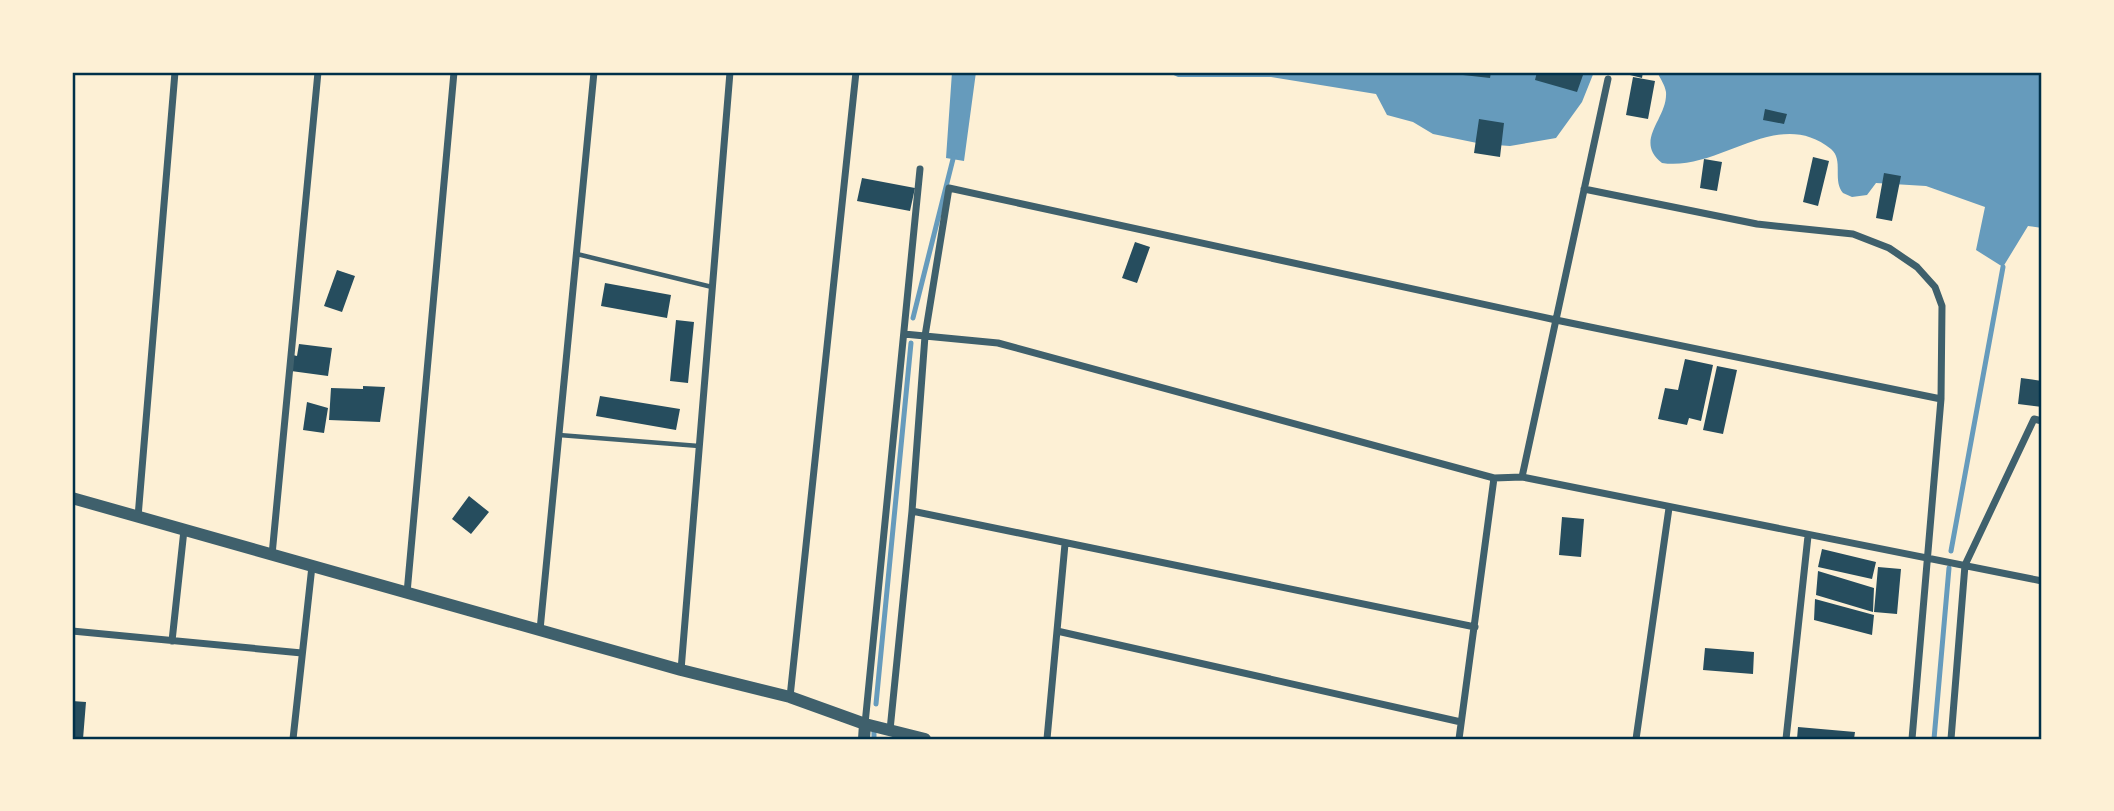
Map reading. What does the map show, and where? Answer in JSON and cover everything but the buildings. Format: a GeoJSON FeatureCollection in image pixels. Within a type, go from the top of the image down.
{"type":"FeatureCollection","features":[{"type":"Feature","properties":{"kind":"street"},"geometry":{"type":"LineString","coordinates":[[138,517],[175,72]]}},
{"type":"Feature","properties":{"kind":"street"},"geometry":{"type":"LineString","coordinates":[[272,555],[318,72]]}},
{"type":"Feature","properties":{"kind":"street"},"geometry":{"type":"LineString","coordinates":[[407,593],[454,72]]}},
{"type":"Feature","properties":{"kind":"street"},"geometry":{"type":"LineString","coordinates":[[540,630],[594,72]]}},
{"type":"Feature","properties":{"kind":"street"},"geometry":{"type":"LineString","coordinates":[[681,670],[730,72]]}},
{"type":"Feature","properties":{"kind":"street"},"geometry":{"type":"LineString","coordinates":[[790,697],[856,72]]}},
{"type":"Feature","properties":{"kind":"street"},"geometry":{"type":"LineString","coordinates":[[1522,477],[1608,79]]}},
{"type":"Feature","properties":{"kind":"street"},"geometry":{"type":"LineString","coordinates":[[863,739],[920,169]]}},
{"type":"Feature","properties":{"kind":"street"},"geometry":{"type":"LineString","coordinates":[[889,735],[912,511],[925,336],[949,188],[1556,320],[1941,400]]}},
{"type":"Feature","properties":{"kind":"street"},"geometry":{"type":"LineString","coordinates":[[1584,189],[1757,224],[1853,234],[1889,248],[1917,267],[1935,287],[1942,306],[1941,400],[1912,739]]}},
{"type":"Feature","properties":{"kind":"street"},"geometry":{"type":"LineString","coordinates":[[904,334],[998,343],[1494,478],[1522,477],[2042,581]]}},
{"type":"Feature","properties":{"kind":"street"},"geometry":{"type":"LineString","coordinates":[[1951,739],[1965,565],[2034,419],[2042,421]]}},
{"type":"Feature","properties":{"kind":"street"},"geometry":{"type":"LineString","coordinates":[[1459,739],[1494,478]]}},
{"type":"Feature","properties":{"kind":"street"},"geometry":{"type":"LineString","coordinates":[[72,498],[681,670],[790,697],[889,735],[925,739]]}},
{"type":"Feature","properties":{"kind":"street"},"geometry":{"type":"LineString","coordinates":[[1636,739],[1670,508]]}},
{"type":"Feature","properties":{"kind":"street"},"geometry":{"type":"LineString","coordinates":[[912,511],[1475,627]]}},
{"type":"Feature","properties":{"kind":"street"},"geometry":{"type":"LineString","coordinates":[[172,641],[184,530]]}},
{"type":"Feature","properties":{"kind":"street"},"geometry":{"type":"LineString","coordinates":[[1786,739],[1808,536]]}},
{"type":"Feature","properties":{"kind":"street"},"geometry":{"type":"LineString","coordinates":[[1047,739],[1065,544]]}},
{"type":"Feature","properties":{"kind":"street"},"geometry":{"type":"LineString","coordinates":[[293,739],[312,566]]}},
{"type":"Feature","properties":{"kind":"street"},"geometry":{"type":"LineString","coordinates":[[72,631],[302,653]]}},
{"type":"Feature","properties":{"kind":"street"},"geometry":{"type":"LineString","coordinates":[[1057,631],[1461,722]]}},
{"type":"Feature","properties":{"kind":"lane"},"geometry":{"type":"LineString","coordinates":[[576,253],[712,287]]}},
{"type":"Feature","properties":{"kind":"lane"},"geometry":{"type":"LineString","coordinates":[[558,435],[699,446]]}},
{"type":"Feature","properties":{"kind":"water"},"geometry":{"type":"Polygon","coordinates":[[[952,72],[976,72],[964,161],[946,158],[952,72]]]}},
{"type":"Feature","properties":{"kind":"water"},"geometry":{"type":"Polygon","coordinates":[[[1167,72],[1594,72],[1582,102],[1556,138],[1510,146],[1482,144],[1433,134],[1413,122],[1387,115],[1376,94],[1271,77],[1178,77],[1167,72]]]}},
{"type":"Feature","properties":{"kind":"water"},"geometry":{"type":"Polygon","coordinates":[[[1657,72],[2042,72],[2042,228],[2028,226],[2003,267],[1976,250],[1985,207],[1926,186],[1876,183],[1867,195],[1852,197],[1843,193],[1840,188],[1835,154],[1811,137],[1790,134],[1769,136],[1705,158],[1684,163],[1662,163],[1651,146],[1651,138],[1665,102],[1666,92],[1657,72]]]}},
{"type":"Feature","properties":{"kind":"waterway"},"geometry":{"type":"LineString","coordinates":[[913,318],[954,155]]}},
{"type":"Feature","properties":{"kind":"waterway"},"geometry":{"type":"LineString","coordinates":[[1951,551],[2003,267]]}},
{"type":"Feature","properties":{"kind":"waterway"},"geometry":{"type":"LineString","coordinates":[[876,704],[911,343]]}},
{"type":"Feature","properties":{"kind":"waterway"},"geometry":{"type":"LineString","coordinates":[[1934,739],[1949,568]]}},
{"type":"Feature","properties":{"kind":"waterway"},"geometry":{"type":"LineString","coordinates":[[874,732],[874,739]]}}]}
